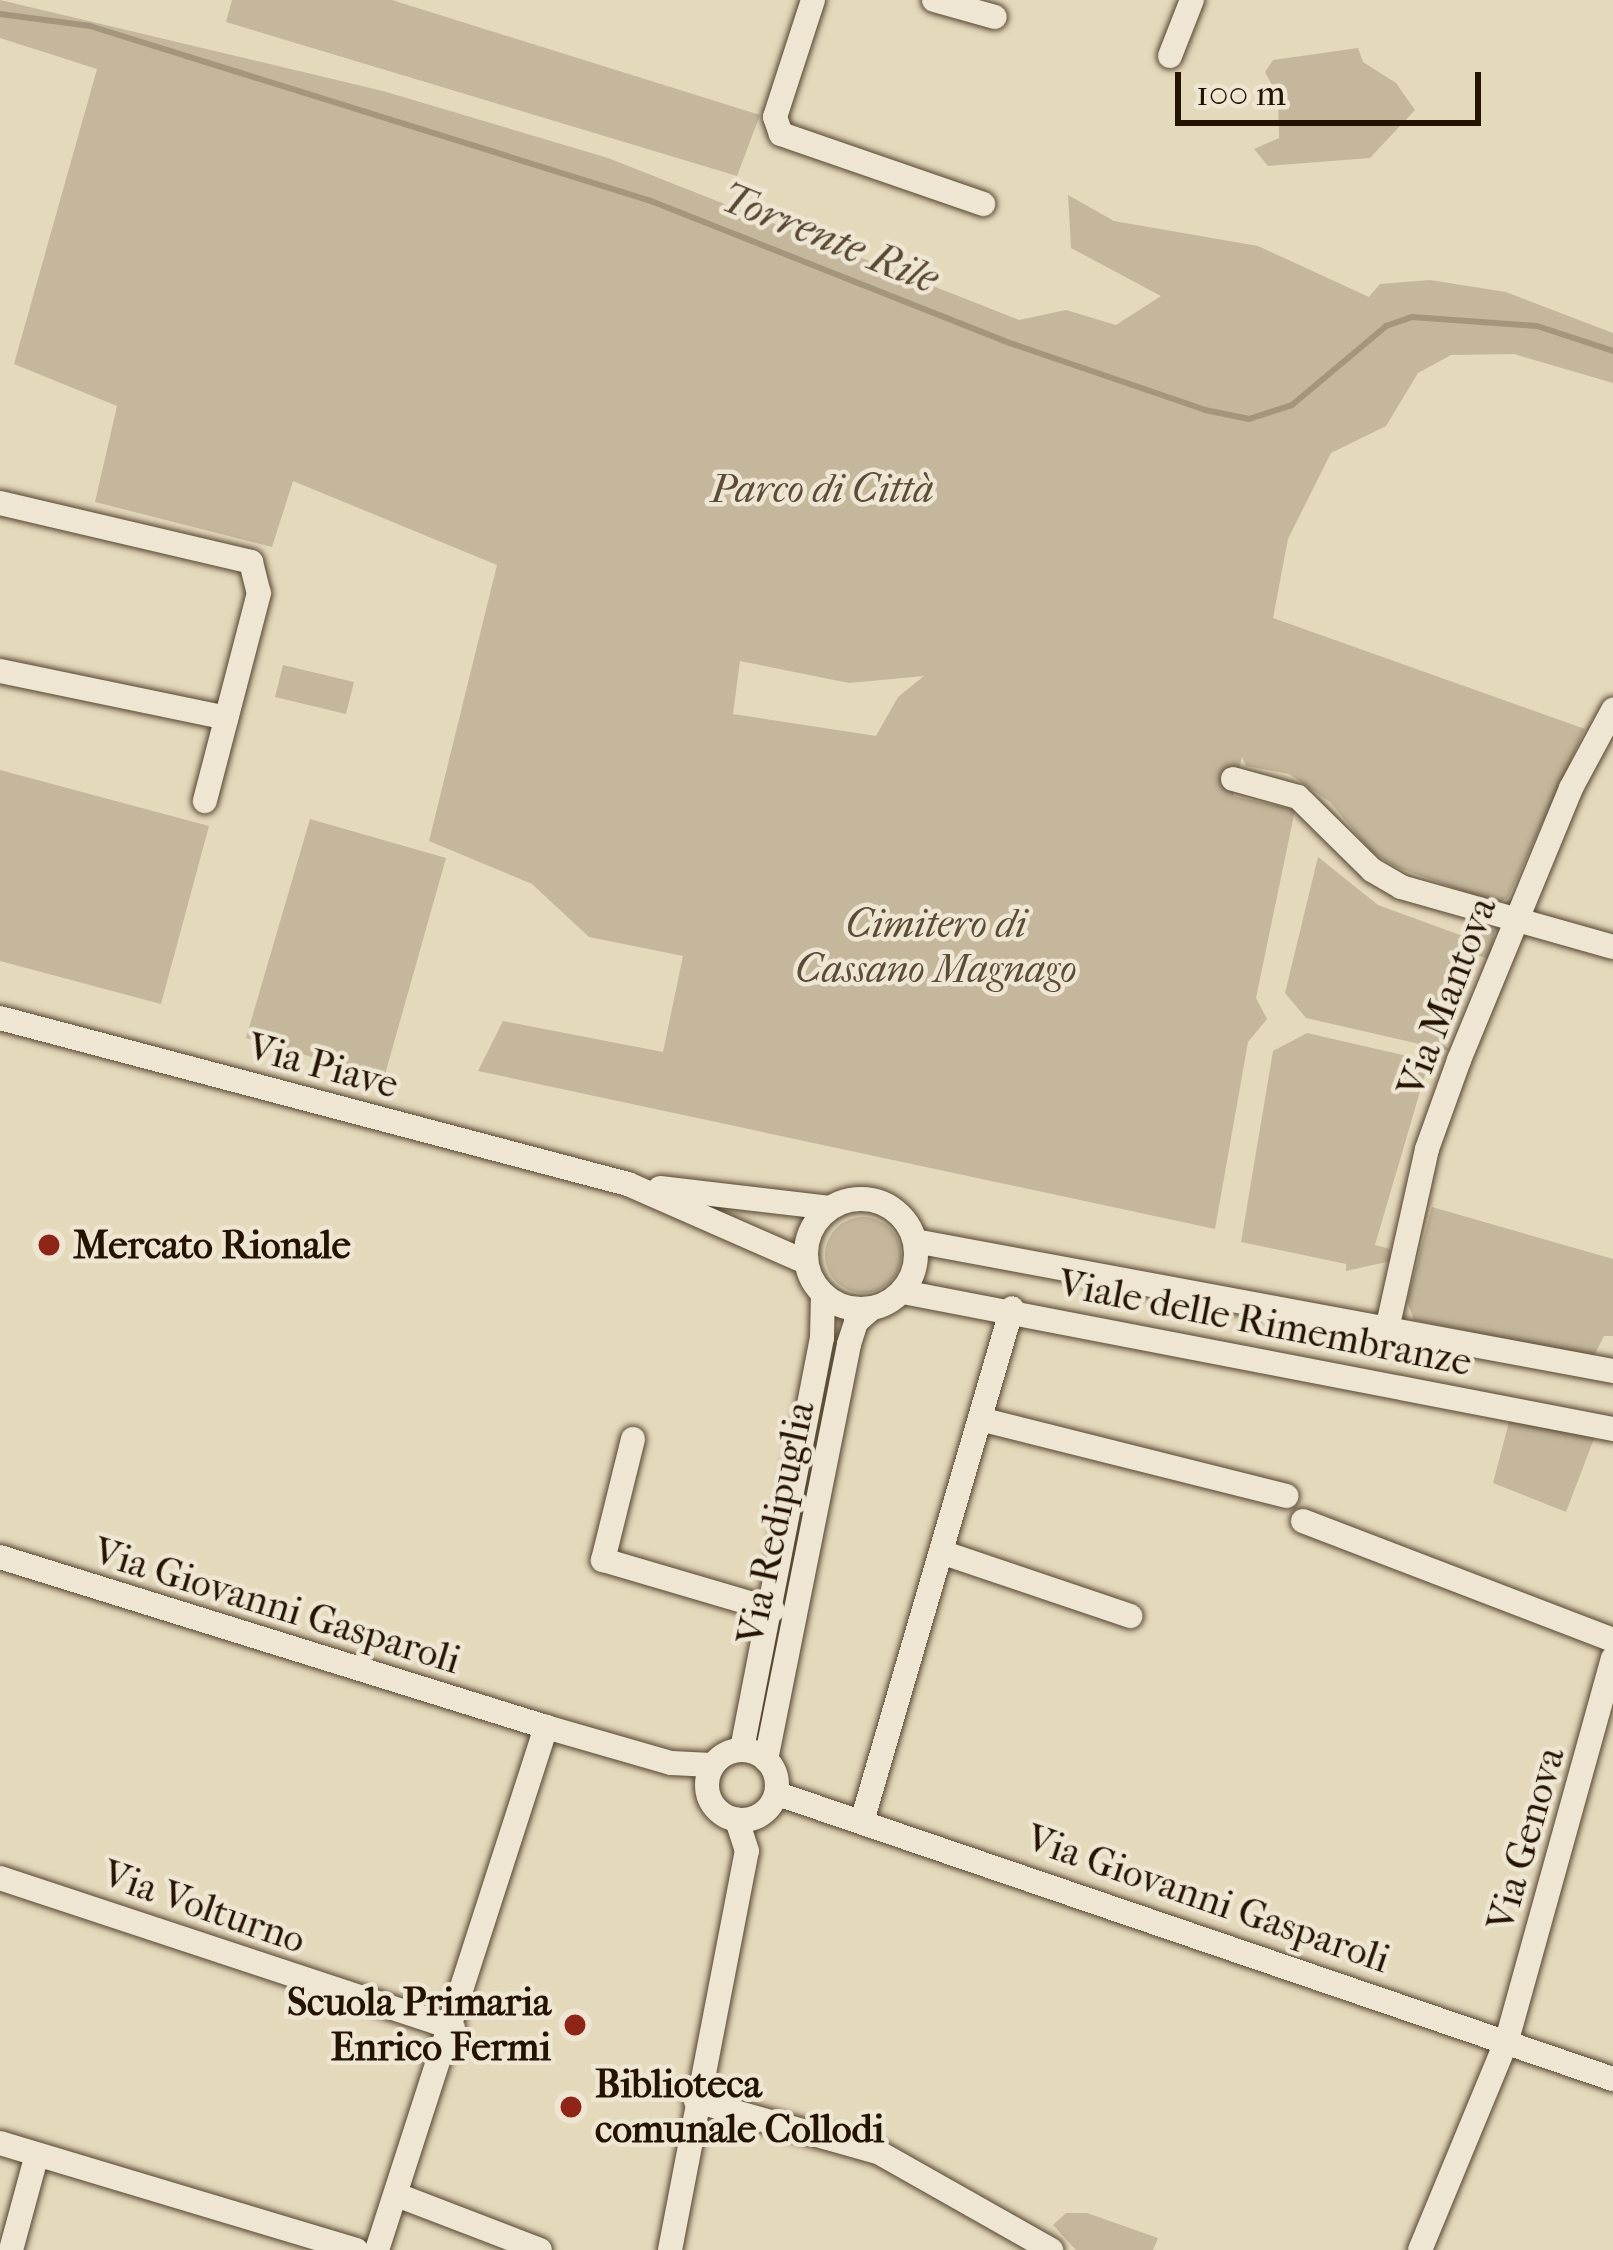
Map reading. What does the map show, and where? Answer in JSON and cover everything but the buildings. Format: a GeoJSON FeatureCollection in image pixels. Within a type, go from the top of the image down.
{"type":"FeatureCollection","features":[{"type":"Feature","properties":{"kind":"street"},"geometry":{"type":"LineString","coordinates":[[813,0],[775,117],[781,134],[983,204]]}},
{"type":"Feature","properties":{"kind":"street"},"geometry":{"type":"LineString","coordinates":[[934,0],[995,17]]}},
{"type":"Feature","properties":{"kind":"street"},"geometry":{"type":"LineString","coordinates":[[1170,56],[1192,0]]}},
{"type":"Feature","properties":{"kind":"street"},"geometry":{"type":"LineString","coordinates":[[0,503],[251,562],[259,593],[205,802]]}},
{"type":"Feature","properties":{"kind":"street"},"geometry":{"type":"LineString","coordinates":[[0,671],[226,718]]}},
{"type":"Feature","properties":{"kind":"street","name":"Via Mantova"},"geometry":{"type":"LineString","coordinates":[[1388,1325],[1427,1149],[1516,919],[1613,710]]}},
{"type":"Feature","properties":{"kind":"street"},"geometry":{"type":"LineString","coordinates":[[1232,778],[1298,796],[1372,870],[1401,886],[1613,947]]}},
{"type":"Feature","properties":{"kind":"street","name":"Via Piave"},"geometry":{"type":"LineString","coordinates":[[0,1018],[628,1184],[830,1208]]}},
{"type":"Feature","properties":{"kind":"street","name":"Via Piave"},"geometry":{"type":"LineString","coordinates":[[628,1184],[806,1262]]}},
{"type":"Feature","properties":{"kind":"street"},"geometry":{"type":"LineString","coordinates":[[877,1201],[902,1215],[915,1240],[915,1268],[902,1292],[872,1309],[823,1294],[806,1262],[812,1229],[830,1208],[877,1201]]}},
{"type":"Feature","properties":{"kind":"street","name":"Viale delle Rimembranze"},"geometry":{"type":"LineString","coordinates":[[915,1240],[1388,1325],[1613,1371]]}},
{"type":"Feature","properties":{"kind":"street","name":"Viale delle Rimembranze"},"geometry":{"type":"LineString","coordinates":[[902,1292],[1012,1308],[1613,1429]]}},
{"type":"Feature","properties":{"kind":"street","name":"Via Redipuglia"},"geometry":{"type":"LineString","coordinates":[[742,1749],[773,1610],[826,1317],[823,1294]]}},
{"type":"Feature","properties":{"kind":"street"},"geometry":{"type":"LineString","coordinates":[[862,1818],[1012,1308]]}},
{"type":"Feature","properties":{"kind":"street","name":"Via Redipuglia"},"geometry":{"type":"LineString","coordinates":[[766,1760],[849,1344],[872,1309]]}},
{"type":"Feature","properties":{"kind":"street"},"geometry":{"type":"LineString","coordinates":[[980,1419],[1286,1496]]}},
{"type":"Feature","properties":{"kind":"street","name":"Via Redipuglia"},"geometry":{"type":"LineString","coordinates":[[632,1438],[603,1560],[773,1610]]}},
{"type":"Feature","properties":{"kind":"street"},"geometry":{"type":"LineString","coordinates":[[1303,1521],[1613,1640]]}},
{"type":"Feature","properties":{"kind":"street"},"geometry":{"type":"LineString","coordinates":[[941,1552],[1130,1616]]}},
{"type":"Feature","properties":{"kind":"street","name":"Via Giovanni Gasparoli"},"geometry":{"type":"LineString","coordinates":[[0,1556],[709,1776]]}},
{"type":"Feature","properties":{"kind":"street","name":"Via Genova"},"geometry":{"type":"LineString","coordinates":[[1420,2250],[1507,2040],[1613,1658]]}},
{"type":"Feature","properties":{"kind":"street"},"geometry":{"type":"LineString","coordinates":[[377,2250],[546,1727]]}},
{"type":"Feature","properties":{"kind":"street"},"geometry":{"type":"LineString","coordinates":[[742,1749],[766,1760],[778,1794],[761,1815],[737,1820],[714,1808],[709,1776],[742,1749]]}},
{"type":"Feature","properties":{"kind":"street","name":"Via Giovanni Gasparoli"},"geometry":{"type":"LineString","coordinates":[[778,1794],[862,1818],[1613,2079]]}},
{"type":"Feature","properties":{"kind":"street"},"geometry":{"type":"LineString","coordinates":[[670,2250],[747,1852],[737,1820]]}},
{"type":"Feature","properties":{"kind":"street","name":"Via Volturno"},"geometry":{"type":"LineString","coordinates":[[0,1878],[452,2029]]}},
{"type":"Feature","properties":{"kind":"street"},"geometry":{"type":"LineString","coordinates":[[696,2101],[878,2152],[1042,2242]]}},
{"type":"Feature","properties":{"kind":"street"},"geometry":{"type":"LineString","coordinates":[[0,2143],[356,2250]]}},
{"type":"Feature","properties":{"kind":"street"},"geometry":{"type":"LineString","coordinates":[[11,2250],[37,2154]]}},
{"type":"Feature","properties":{"kind":"street"},"geometry":{"type":"LineString","coordinates":[[397,2195],[540,2250]]}},
{"type":"Feature","properties":{"kind":"green space"},"geometry":{"type":"Polygon","coordinates":[[[0,0],[383,91],[608,158],[1019,320],[1066,310],[1116,325],[1161,296],[1071,248],[1068,195],[1114,221],[1258,246],[1369,297],[1380,284],[1430,280],[1506,292],[1613,333],[1613,383],[1514,354],[1451,355],[1418,373],[1386,426],[1331,453],[1288,539],[1273,618],[1585,729],[1508,898],[1497,903],[1396,867],[1372,852],[1330,802],[1289,774],[1246,766],[1242,757],[1233,796],[1295,810],[1256,998],[1267,1019],[1248,1042],[1215,1229],[478,1071],[503,1021],[663,1052],[683,956],[589,937],[532,884],[429,841],[497,565],[293,481],[272,547],[95,502],[117,406],[14,364],[97,69],[0,38],[0,0]],[[740,661],[733,714],[876,736],[898,697],[924,676],[849,683],[740,661]]]}},
{"type":"Feature","properties":{"kind":"green space"},"geometry":{"type":"Polygon","coordinates":[[[232,0],[392,0],[760,115],[737,176],[226,22],[232,0]]]}},
{"type":"Feature","properties":{"kind":"green space"},"geometry":{"type":"Polygon","coordinates":[[[1358,48],[1363,62],[1396,83],[1415,110],[1370,158],[1268,166],[1254,149],[1279,138],[1278,96],[1265,72],[1273,60],[1358,48]]]}},
{"type":"Feature","properties":{"kind":"green space"},"geometry":{"type":"Polygon","coordinates":[[[283,665],[354,682],[346,714],[275,697],[283,665]]]}},
{"type":"Feature","properties":{"kind":"green space"},"geometry":{"type":"Polygon","coordinates":[[[0,770],[209,826],[161,1004],[0,961],[0,770]]]}},
{"type":"Feature","properties":{"kind":"green space"},"geometry":{"type":"Polygon","coordinates":[[[310,819],[446,858],[384,1078],[246,1038],[310,819]]]}},
{"type":"Feature","properties":{"kind":"green space"},"geometry":{"type":"Polygon","coordinates":[[[1318,857],[1378,905],[1471,939],[1478,921],[1495,931],[1489,959],[1473,954],[1439,1039],[1450,1051],[1306,1018],[1285,993],[1318,857]]]}},
{"type":"Feature","properties":{"kind":"green space"},"geometry":{"type":"Polygon","coordinates":[[[1307,1033],[1429,1061],[1375,1245],[1390,1249],[1391,1261],[1346,1271],[1346,1264],[1241,1242],[1273,1051],[1307,1033]]]}},
{"type":"Feature","properties":{"kind":"green space"},"geometry":{"type":"Polygon","coordinates":[[[1432,1207],[1613,1259],[1613,1336],[1604,1336],[1594,1356],[1414,1320],[1407,1301],[1432,1207]]]}},
{"type":"Feature","properties":{"kind":"green space"},"geometry":{"type":"Polygon","coordinates":[[[863,1217],[890,1228],[901,1255],[890,1282],[863,1293],[836,1282],[825,1255],[836,1228],[863,1217]]]}},
{"type":"Feature","properties":{"kind":"green space"},"geometry":{"type":"Polygon","coordinates":[[[1510,1418],[1595,1436],[1566,1512],[1493,1483],[1510,1418]]]}},
{"type":"Feature","properties":{"kind":"green space"},"geometry":{"type":"Polygon","coordinates":[[[1066,2213],[1087,2213],[1158,2238],[1153,2250],[1076,2250],[1053,2225],[1066,2213]]]}},
{"type":"Feature","properties":{"kind":"waterway","name":"Torrente Rile"},"geometry":{"type":"LineString","coordinates":[[0,14],[90,26],[651,201],[1004,341],[1205,410],[1249,419],[1292,405],[1386,326],[1412,317],[1537,326],[1613,351]]}},
{"type":"Feature","properties":{"kind":"place","name":"Mercato Rionale"},"geometry":{"type":"Point","coordinates":[49,1245]}},
{"type":"Feature","properties":{"kind":"place","name":"Scuola Primaria Enrico Fermi"},"geometry":{"type":"Point","coordinates":[575,2025]}},
{"type":"Feature","properties":{"kind":"place","name":"Biblioteca comunale Collodi"},"geometry":{"type":"Point","coordinates":[571,2107]}},
{"type":"Feature","properties":{"kind":"park label","name":"Parco di Città"},"geometry":{"type":"Point","coordinates":[822,489]}},
{"type":"Feature","properties":{"kind":"park label","name":"Cimitero di Cassano Magnago"},"geometry":{"type":"Point","coordinates":[936,948]}}]}
